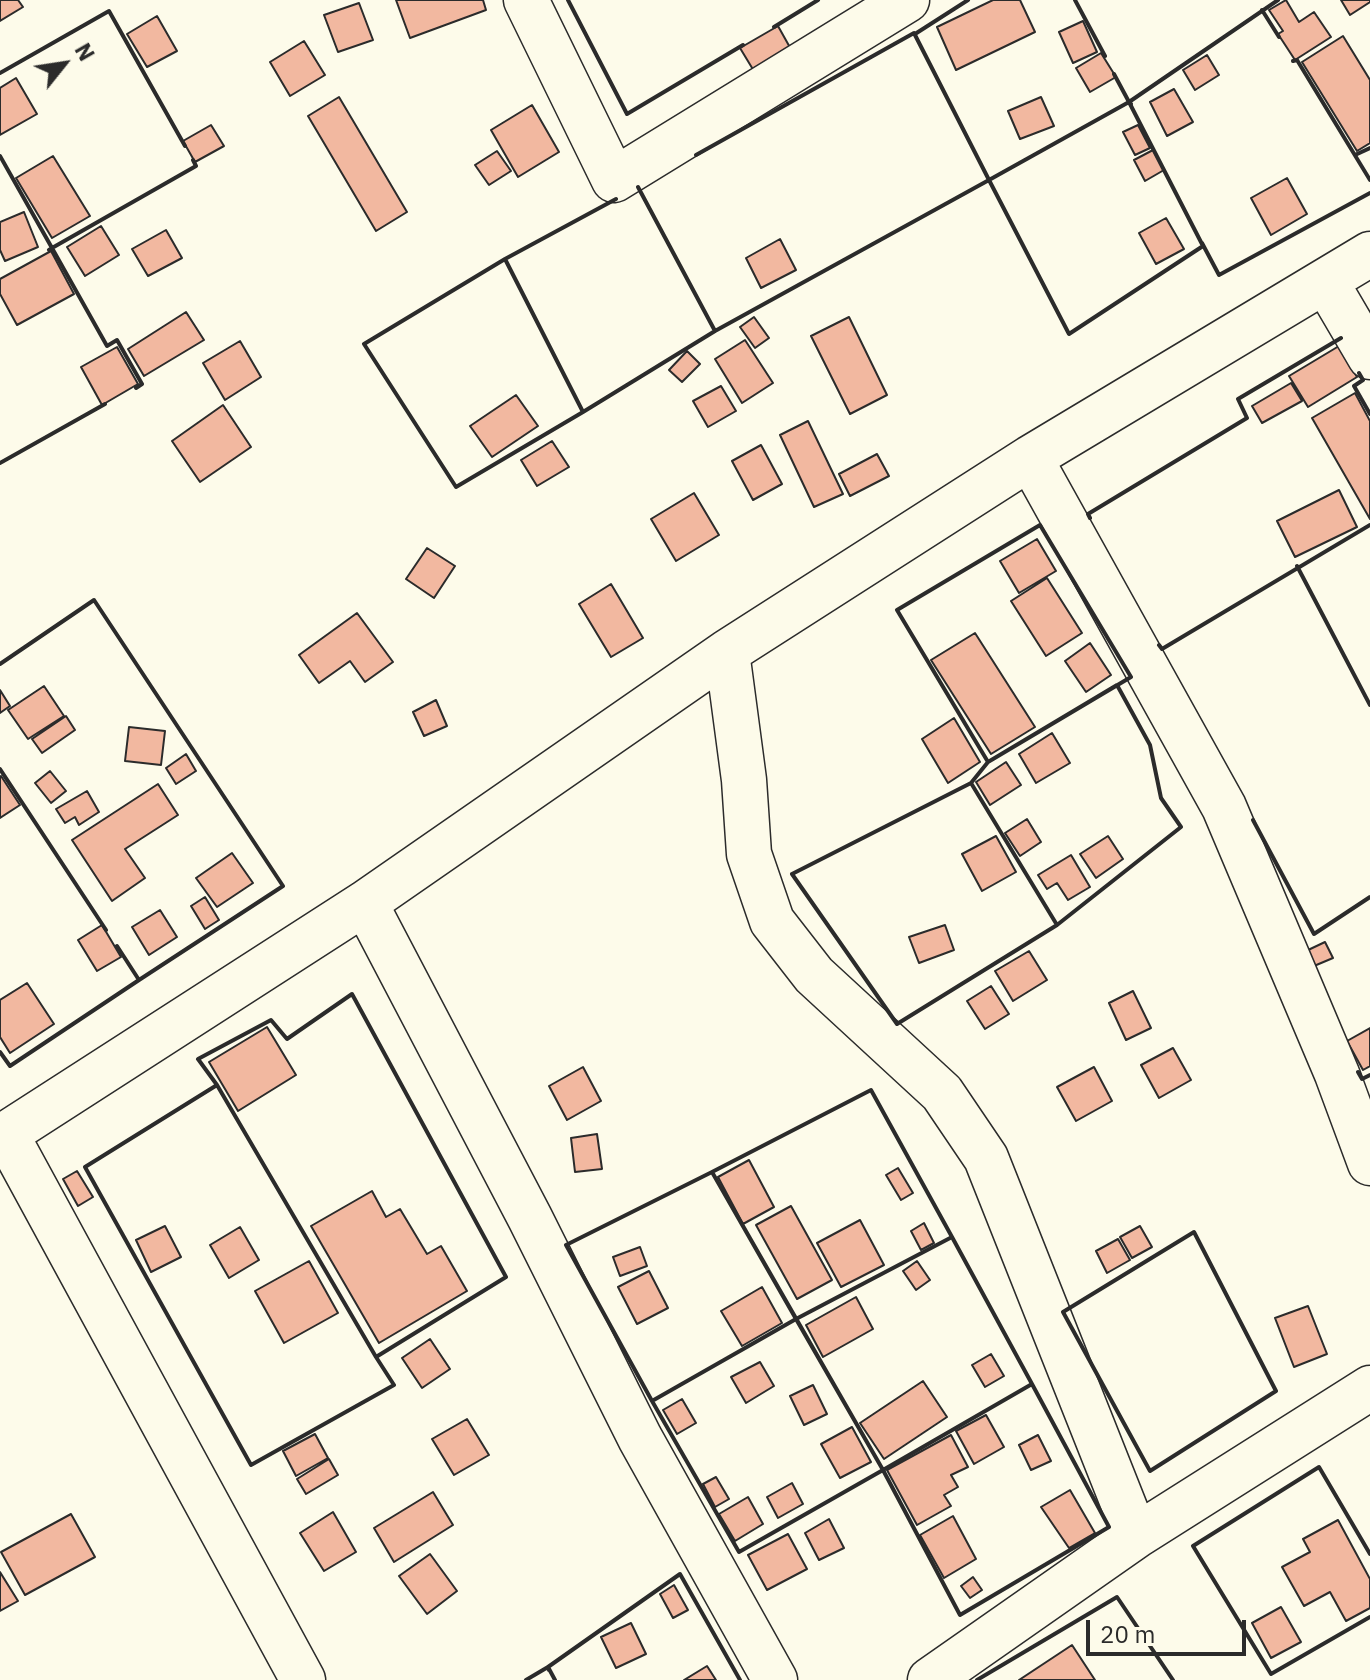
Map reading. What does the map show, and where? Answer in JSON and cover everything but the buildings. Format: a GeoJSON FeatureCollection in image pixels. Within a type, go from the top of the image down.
{"type":"FeatureCollection","features":[{"type":"Feature","properties":{"kind":"street"},"geometry":{"type":"LineString","coordinates":[[526,0],[614,180],[907,0]]}},
{"type":"Feature","properties":{"kind":"street"},"geometry":{"type":"LineString","coordinates":[[303,1680],[3,1136],[365,903],[727,652],[1030,458],[1370,254]]}},
{"type":"Feature","properties":{"kind":"street"},"geometry":{"type":"LineString","coordinates":[[1326,282],[1370,357]]}},
{"type":"Feature","properties":{"kind":"street"},"geometry":{"type":"LineString","coordinates":[[1030,458],[1224,807],[1337,1074],[1370,1163]]}},
{"type":"Feature","properties":{"kind":"street"},"geometry":{"type":"LineString","coordinates":[[727,652],[744,780],[749,854],[772,921],[814,975],[942,1093],[986,1158],[1136,1536]]}},
{"type":"Feature","properties":{"kind":"street"},"geometry":{"type":"LineString","coordinates":[[365,903],[524,1205],[640,1438],[775,1680]]}},
{"type":"Feature","properties":{"kind":"street"},"geometry":{"type":"LineString","coordinates":[[930,1680],[1136,1536],[1370,1388]]}},
{"type":"Feature","properties":{"kind":"wall"},"geometry":{"type":"LineString","coordinates":[[568,0],[627,114],[743,45]]}},
{"type":"Feature","properties":{"kind":"wall"},"geometry":{"type":"LineString","coordinates":[[774,27],[818,0]]}},
{"type":"Feature","properties":{"kind":"wall"},"geometry":{"type":"LineString","coordinates":[[915,34],[968,0]]}},
{"type":"Feature","properties":{"kind":"wall"},"geometry":{"type":"LineString","coordinates":[[1075,0],[1105,56]]}},
{"type":"Feature","properties":{"kind":"wall"},"geometry":{"type":"LineString","coordinates":[[1131,104],[1129,102],[1278,0]]}},
{"type":"Feature","properties":{"kind":"wall"},"geometry":{"type":"LineString","coordinates":[[1262,10],[1279,37]]}},
{"type":"Feature","properties":{"kind":"wall"},"geometry":{"type":"LineString","coordinates":[[0,73],[109,11],[185,146]]}},
{"type":"Feature","properties":{"kind":"wall"},"geometry":{"type":"LineString","coordinates":[[638,187],[715,331],[989,180],[914,33],[696,155]]}},
{"type":"Feature","properties":{"kind":"wall"},"geometry":{"type":"LineString","coordinates":[[1293,61],[1297,60],[1370,180]]}},
{"type":"Feature","properties":{"kind":"wall"},"geometry":{"type":"LineString","coordinates":[[1114,74],[1129,102]]}},
{"type":"Feature","properties":{"kind":"wall"},"geometry":{"type":"LineString","coordinates":[[1129,102],[1203,246],[1069,334],[989,180],[1129,102]]}},
{"type":"Feature","properties":{"kind":"wall"},"geometry":{"type":"LineString","coordinates":[[1355,155],[1370,148]]}},
{"type":"Feature","properties":{"kind":"wall"},"geometry":{"type":"LineString","coordinates":[[0,156],[52,248],[196,166],[193,160]]}},
{"type":"Feature","properties":{"kind":"wall"},"geometry":{"type":"LineString","coordinates":[[616,199],[505,259],[583,412],[715,331],[638,187]]}},
{"type":"Feature","properties":{"kind":"wall"},"geometry":{"type":"LineString","coordinates":[[1202,243],[1219,275],[1370,193]]}},
{"type":"Feature","properties":{"kind":"wall"},"geometry":{"type":"LineString","coordinates":[[49,250],[52,248],[107,346],[117,340],[142,384],[136,388]]}},
{"type":"Feature","properties":{"kind":"wall"},"geometry":{"type":"LineString","coordinates":[[505,259],[583,412],[456,487],[364,344],[505,259]]}},
{"type":"Feature","properties":{"kind":"wall"},"geometry":{"type":"LineString","coordinates":[[1090,518],[1088,514],[1247,418],[1238,399],[1341,338]]}},
{"type":"Feature","properties":{"kind":"wall"},"geometry":{"type":"LineString","coordinates":[[1359,373],[1363,380],[1354,386],[1370,414]]}},
{"type":"Feature","properties":{"kind":"wall"},"geometry":{"type":"LineString","coordinates":[[0,463],[105,404]]}},
{"type":"Feature","properties":{"kind":"wall"},"geometry":{"type":"LineString","coordinates":[[1040,525],[1131,677],[988,762],[897,610],[1040,525]]}},
{"type":"Feature","properties":{"kind":"wall"},"geometry":{"type":"LineString","coordinates":[[1159,645],[1162,649],[1370,525]]}},
{"type":"Feature","properties":{"kind":"wall"},"geometry":{"type":"LineString","coordinates":[[1297,566],[1370,705]]}},
{"type":"Feature","properties":{"kind":"wall"},"geometry":{"type":"LineString","coordinates":[[0,664],[94,600],[283,886],[139,980],[117,946]]}},
{"type":"Feature","properties":{"kind":"wall"},"geometry":{"type":"LineString","coordinates":[[1117,685],[1150,745],[1161,798],[1181,827],[1057,925],[971,783],[988,762],[1117,685]]}},
{"type":"Feature","properties":{"kind":"wall"},"geometry":{"type":"LineString","coordinates":[[0,769],[106,930]]}},
{"type":"Feature","properties":{"kind":"wall"},"geometry":{"type":"LineString","coordinates":[[971,783],[1057,925],[897,1024],[792,874],[971,783]]}},
{"type":"Feature","properties":{"kind":"wall"},"geometry":{"type":"LineString","coordinates":[[1253,820],[1314,934],[1370,897]]}},
{"type":"Feature","properties":{"kind":"wall"},"geometry":{"type":"LineString","coordinates":[[0,1052],[10,1066],[139,980],[137,977]]}},
{"type":"Feature","properties":{"kind":"wall"},"geometry":{"type":"LineString","coordinates":[[217,1085],[85,1167],[251,1465],[394,1385],[376,1357],[217,1085],[198,1059],[271,1020],[287,1039],[352,994],[506,1277],[376,1357],[217,1085]]}},
{"type":"Feature","properties":{"kind":"wall"},"geometry":{"type":"LineString","coordinates":[[1358,1072],[1362,1079],[1370,1075]]}},
{"type":"Feature","properties":{"kind":"wall"},"geometry":{"type":"LineString","coordinates":[[796,1319],[952,1237],[871,1090],[712,1172],[883,1470]]}},
{"type":"Feature","properties":{"kind":"wall"},"geometry":{"type":"LineString","coordinates":[[712,1172],[796,1319],[652,1401],[566,1245],[712,1172]]}},
{"type":"Feature","properties":{"kind":"wall"},"geometry":{"type":"LineString","coordinates":[[1194,1232],[1276,1391],[1150,1471],[1063,1312],[1194,1232]]}},
{"type":"Feature","properties":{"kind":"wall"},"geometry":{"type":"LineString","coordinates":[[952,1237],[1032,1384],[883,1470],[796,1319],[952,1237]]}},
{"type":"Feature","properties":{"kind":"wall"},"geometry":{"type":"LineString","coordinates":[[796,1319],[883,1470],[739,1552],[652,1401],[796,1319]]}},
{"type":"Feature","properties":{"kind":"wall"},"geometry":{"type":"LineString","coordinates":[[1032,1384],[1109,1527],[960,1615],[883,1470],[1032,1384]]}},
{"type":"Feature","properties":{"kind":"wall"},"geometry":{"type":"LineString","coordinates":[[1370,1554],[1319,1467],[1193,1546],[1271,1674],[1370,1617]]}},
{"type":"Feature","properties":{"kind":"wall"},"geometry":{"type":"LineString","coordinates":[[555,1680],[548,1667],[680,1574],[740,1680]]}},
{"type":"Feature","properties":{"kind":"wall"},"geometry":{"type":"LineString","coordinates":[[977,1680],[1117,1597],[1173,1680]]}},
{"type":"Feature","properties":{"kind":"wall"},"geometry":{"type":"LineString","coordinates":[[526,1680],[548,1667],[549,1670]]}}]}
